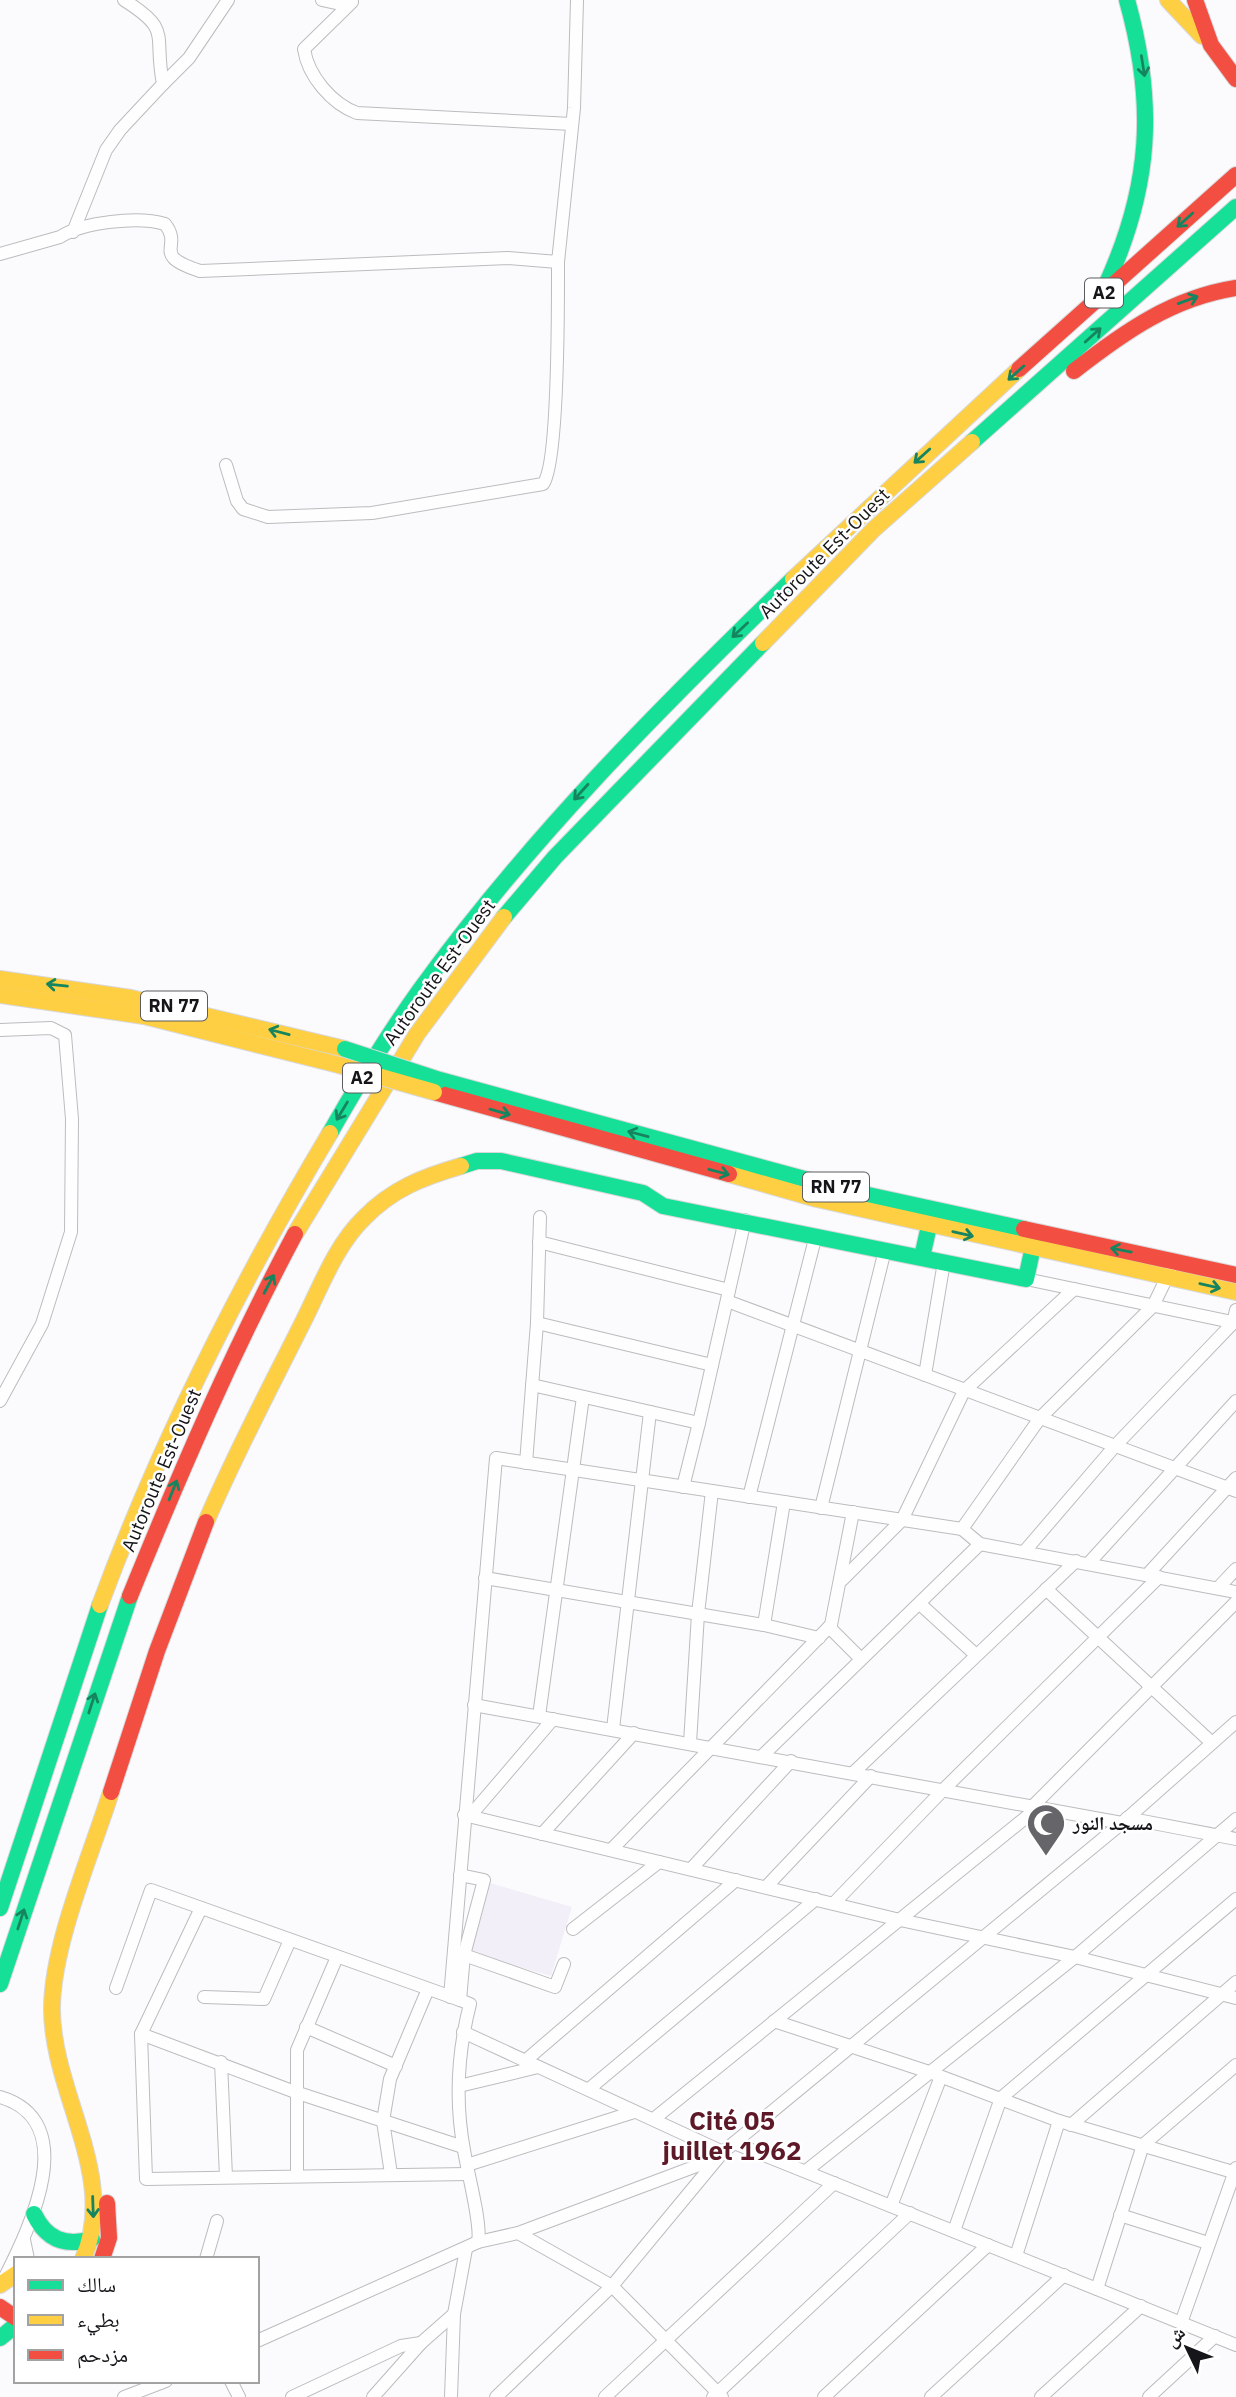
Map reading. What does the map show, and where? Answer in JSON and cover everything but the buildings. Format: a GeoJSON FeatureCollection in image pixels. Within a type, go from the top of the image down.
{"type":"FeatureCollection","features":[{"type":"Feature","properties":{"kind":"main road"},"geometry":{"type":"LineString","coordinates":[[1100,297],[1132,221],[1147,140],[1144,68],[1126,0]]}},
{"type":"Feature","properties":{"kind":"main road"},"geometry":{"type":"LineString","coordinates":[[1168,0],[1210,45],[1236,79]]}},
{"type":"Feature","properties":{"kind":"main road"},"geometry":{"type":"LineString","coordinates":[[1195,0],[1210,45]]}},
{"type":"Feature","properties":{"kind":"main road"},"geometry":{"type":"LineString","coordinates":[[1207,0],[1217,30],[1236,60]]}},
{"type":"Feature","properties":{"kind":"main road","name":"Autoroute Est-Ouest"},"geometry":{"type":"LineString","coordinates":[[0,1908],[92,1628],[159,1459],[215,1340],[280,1217],[367,1069],[420,990],[526,853],[661,707],[850,522],[1236,175]]}},
{"type":"Feature","properties":{"kind":"main road","name":"Autoroute Est-Ouest"},"geometry":{"type":"LineString","coordinates":[[0,1984],[122,1616],[184,1464],[260,1300],[297,1231],[416,1034],[496,926],[611,796],[787,621],[874,530],[1236,207]]}},
{"type":"Feature","properties":{"kind":"main road"},"geometry":{"type":"LineString","coordinates":[[1006,413],[1054,387],[1104,347],[1159,311],[1196,297],[1236,288]]}},
{"type":"Feature","properties":{"kind":"main road","name":"RN 77"},"geometry":{"type":"LineString","coordinates":[[0,979],[69,986],[209,1013],[342,1057]]}},
{"type":"Feature","properties":{"kind":"main road"},"geometry":{"type":"LineString","coordinates":[[0,995],[144,1016],[342,1057],[817,1199],[929,1226],[1034,1241],[1168,1277],[1236,1292]]}},
{"type":"Feature","properties":{"kind":"main road","name":"RN 77"},"geometry":{"type":"LineString","coordinates":[[437,1086],[1034,1241],[1175,1262],[1236,1275]]}},
{"type":"Feature","properties":{"kind":"main road"},"geometry":{"type":"LineString","coordinates":[[84,2257],[92,2239],[94,2206],[91,2180],[61,2074],[53,2031],[51,2003],[57,1961],[157,1651],[202,1531],[226,1475],[336,1257],[361,1220],[385,1198],[416,1179],[477,1161],[522,1164],[643,1193],[663,1206],[745,1220],[1026,1279],[1034,1241]]}},
{"type":"Feature","properties":{"kind":"main road"},"geometry":{"type":"LineString","coordinates":[[103,2257],[109,2238],[107,2196],[68,2051],[65,1989],[71,1962],[202,1562],[229,1496],[313,1326],[362,1241],[382,1217],[404,1200],[442,1182],[499,1172],[656,1209],[673,1206]]}},
{"type":"Feature","properties":{"kind":"main road"},"geometry":{"type":"LineString","coordinates":[[922,1257],[929,1226]]}},
{"type":"Feature","properties":{"kind":"main road"},"geometry":{"type":"LineString","coordinates":[[34,2214],[44,2232],[61,2243],[82,2243],[92,2239]]}},
{"type":"Feature","properties":{"kind":"main road"},"geometry":{"type":"LineString","coordinates":[[0,2338],[14,2327]]}},
{"type":"Feature","properties":{"kind":"street"},"geometry":{"type":"LineString","coordinates":[[124,0],[150,17],[157,27],[163,84]]}},
{"type":"Feature","properties":{"kind":"street"},"geometry":{"type":"LineString","coordinates":[[73,232],[106,150],[120,130],[188,58],[228,0]]}},
{"type":"Feature","properties":{"kind":"street"},"geometry":{"type":"LineString","coordinates":[[322,0],[353,2]]}},
{"type":"Feature","properties":{"kind":"street"},"geometry":{"type":"LineString","coordinates":[[226,465],[237,501],[243,509],[268,517],[372,513],[543,484],[549,474],[558,262],[572,124],[578,0]]}},
{"type":"Feature","properties":{"kind":"street"},"geometry":{"type":"LineString","coordinates":[[353,2],[304,49],[314,74],[344,108],[357,113],[572,124]]}},
{"type":"Feature","properties":{"kind":"street"},"geometry":{"type":"LineString","coordinates":[[0,254],[119,221],[159,222],[169,231],[172,259],[183,267],[200,271],[508,258],[558,262]]}},
{"type":"Feature","properties":{"kind":"street"},"geometry":{"type":"LineString","coordinates":[[0,1030],[51,1028],[65,1035],[72,1119],[69,1246],[41,1324],[0,1401]]}},
{"type":"Feature","properties":{"kind":"street"},"geometry":{"type":"LineString","coordinates":[[526,1463],[537,1323],[540,1217]]}},
{"type":"Feature","properties":{"kind":"street"},"geometry":{"type":"LineString","coordinates":[[683,1487],[745,1220]]}},
{"type":"Feature","properties":{"kind":"street"},"geometry":{"type":"LineString","coordinates":[[749,1497],[816,1235]]}},
{"type":"Feature","properties":{"kind":"street"},"geometry":{"type":"LineString","coordinates":[[539,1242],[728,1295],[793,1326],[964,1391],[1176,1468],[1233,1485],[1097,1638],[944,1789],[834,1903]]}},
{"type":"Feature","properties":{"kind":"street"},"geometry":{"type":"LineString","coordinates":[[821,1508],[885,1250]]}},
{"type":"Feature","properties":{"kind":"street"},"geometry":{"type":"LineString","coordinates":[[925,1375],[944,1262]]}},
{"type":"Feature","properties":{"kind":"street"},"geometry":{"type":"LineString","coordinates":[[962,1529],[1040,1418],[1153,1306],[1175,1262]]}},
{"type":"Feature","properties":{"kind":"street"},"geometry":{"type":"LineString","coordinates":[[1026,1279],[1153,1306],[1235,1319]]}},
{"type":"Feature","properties":{"kind":"street"},"geometry":{"type":"LineString","coordinates":[[841,1580],[902,1520],[964,1391],[1074,1289]]}},
{"type":"Feature","properties":{"kind":"street"},"geometry":{"type":"LineString","coordinates":[[1024,1552],[1115,1446],[1235,1319]]}},
{"type":"Feature","properties":{"kind":"street"},"geometry":{"type":"LineString","coordinates":[[537,1323],[712,1365]]}},
{"type":"Feature","properties":{"kind":"street"},"geometry":{"type":"LineString","coordinates":[[532,1385],[699,1423]]}},
{"type":"Feature","properties":{"kind":"street"},"geometry":{"type":"LineString","coordinates":[[539,1716],[583,1397]]}},
{"type":"Feature","properties":{"kind":"street"},"geometry":{"type":"LineString","coordinates":[[853,1773],[1046,1589],[1082,1563],[1176,1468],[1236,1401]]}},
{"type":"Feature","properties":{"kind":"street"},"geometry":{"type":"LineString","coordinates":[[613,1730],[650,1412]]}},
{"type":"Feature","properties":{"kind":"street"},"geometry":{"type":"LineString","coordinates":[[455,1999],[460,1875],[496,1458],[962,1529],[980,1544],[1236,1592]]}},
{"type":"Feature","properties":{"kind":"street"},"geometry":{"type":"LineString","coordinates":[[690,1743],[698,1614],[712,1491]]}},
{"type":"Feature","properties":{"kind":"street"},"geometry":{"type":"LineString","coordinates":[[764,1625],[784,1502]]}},
{"type":"Feature","properties":{"kind":"street"},"geometry":{"type":"LineString","coordinates":[[611,1850],[829,1627],[835,1615],[853,1512]]}},
{"type":"Feature","properties":{"kind":"street"},"geometry":{"type":"LineString","coordinates":[[762,1756],[980,1544]]}},
{"type":"Feature","properties":{"kind":"street"},"geometry":{"type":"LineString","coordinates":[[1218,1588],[1236,1569]]}},
{"type":"Feature","properties":{"kind":"street"},"geometry":{"type":"LineString","coordinates":[[485,1578],[764,1625],[819,1638]]}},
{"type":"Feature","properties":{"kind":"street"},"geometry":{"type":"LineString","coordinates":[[1046,1589],[1212,1743]]}},
{"type":"Feature","properties":{"kind":"street"},"geometry":{"type":"LineString","coordinates":[[655,2118],[1037,1806],[1236,1602]]}},
{"type":"Feature","properties":{"kind":"street"},"geometry":{"type":"LineString","coordinates":[[920,1604],[976,1655]]}},
{"type":"Feature","properties":{"kind":"street"},"geometry":{"type":"LineString","coordinates":[[829,1627],[860,1658]]}},
{"type":"Feature","properties":{"kind":"street"},"geometry":{"type":"LineString","coordinates":[[474,1705],[1124,1821],[1218,1833],[1236,1839]]}},
{"type":"Feature","properties":{"kind":"street"},"geometry":{"type":"LineString","coordinates":[[467,1816],[553,1719]]}},
{"type":"Feature","properties":{"kind":"street"},"geometry":{"type":"LineString","coordinates":[[496,2397],[612,2286],[720,2155],[847,2047],[1124,1821],[1236,1722]]}},
{"type":"Feature","properties":{"kind":"street"},"geometry":{"type":"LineString","coordinates":[[542,1834],[634,1733]]}},
{"type":"Feature","properties":{"kind":"street"},"geometry":{"type":"LineString","coordinates":[[691,1869],[791,1762]]}},
{"type":"Feature","properties":{"kind":"street"},"geometry":{"type":"LineString","coordinates":[[766,1887],[871,1776]]}},
{"type":"Feature","properties":{"kind":"street"},"geometry":{"type":"LineString","coordinates":[[467,1816],[900,1920],[1075,1957],[1236,1998]]}},
{"type":"Feature","properties":{"kind":"street"},"geometry":{"type":"LineString","coordinates":[[806,2171],[935,2076],[1236,1819]]}},
{"type":"Feature","properties":{"kind":"street"},"geometry":{"type":"LineString","coordinates":[[573,1929],[659,1862]]}},
{"type":"Feature","properties":{"kind":"street"},"geometry":{"type":"LineString","coordinates":[[455,1999],[484,1880],[460,1875]]}},
{"type":"Feature","properties":{"kind":"street"},"geometry":{"type":"LineString","coordinates":[[525,2061],[736,1880]]}},
{"type":"Feature","properties":{"kind":"street"},"geometry":{"type":"LineString","coordinates":[[116,1988],[151,1890],[470,2004],[463,2032],[459,2086],[472,2246],[454,2314],[451,2397]]}},
{"type":"Feature","properties":{"kind":"street"},"geometry":{"type":"LineString","coordinates":[[589,2089],[816,1899]]}},
{"type":"Feature","properties":{"kind":"street"},"geometry":{"type":"LineString","coordinates":[[954,2231],[1001,2098],[1236,1899]]}},
{"type":"Feature","properties":{"kind":"street"},"geometry":{"type":"LineString","coordinates":[[201,1908],[141,2034],[146,2179],[391,2174],[467,2169],[634,2112]]}},
{"type":"Feature","properties":{"kind":"street"},"geometry":{"type":"LineString","coordinates":[[204,1997],[264,2000],[290,1940]]}},
{"type":"Feature","properties":{"kind":"street"},"geometry":{"type":"LineString","coordinates":[[464,1955],[555,1987],[564,1964]]}},
{"type":"Feature","properties":{"kind":"street"},"geometry":{"type":"LineString","coordinates":[[297,2175],[297,2050],[337,1956]]}},
{"type":"Feature","properties":{"kind":"street"},"geometry":{"type":"LineString","coordinates":[[1016,2256],[1065,2123],[1236,1982]]}},
{"type":"Feature","properties":{"kind":"street"},"geometry":{"type":"LineString","coordinates":[[391,2174],[383,2121],[396,2066],[428,1989]]}},
{"type":"Feature","properties":{"kind":"street"},"geometry":{"type":"LineString","coordinates":[[774,2021],[1001,2098],[1065,2123],[1234,2170],[1231,2196],[1208,2243],[1181,2323]]}},
{"type":"Feature","properties":{"kind":"street"},"geometry":{"type":"LineString","coordinates":[[306,2027],[396,2066]]}},
{"type":"Feature","properties":{"kind":"street"},"geometry":{"type":"LineString","coordinates":[[463,2032],[634,2112],[655,2118],[720,2155]]}},
{"type":"Feature","properties":{"kind":"street"},"geometry":{"type":"LineString","coordinates":[[141,2034],[295,2092],[463,2147]]}},
{"type":"Feature","properties":{"kind":"street"},"geometry":{"type":"LineString","coordinates":[[221,2062],[226,2177]]}},
{"type":"Feature","properties":{"kind":"street"},"geometry":{"type":"LineString","coordinates":[[1097,2289],[1143,2145],[1236,2064]]}},
{"type":"Feature","properties":{"kind":"street"},"geometry":{"type":"LineString","coordinates":[[459,2086],[538,2067]]}},
{"type":"Feature","properties":{"kind":"street"},"geometry":{"type":"LineString","coordinates":[[891,2206],[935,2076]]}},
{"type":"Feature","properties":{"kind":"street"},"geometry":{"type":"LineString","coordinates":[[4,2098],[35,2119],[44,2142],[44,2166],[34,2214],[16,2257]]}},
{"type":"Feature","properties":{"kind":"street"},"geometry":{"type":"LineString","coordinates":[[734,2143],[1236,2345]]}},
{"type":"Feature","properties":{"kind":"street"},"geometry":{"type":"LineString","coordinates":[[259,2340],[472,2246],[518,2233],[720,2155]]}},
{"type":"Feature","properties":{"kind":"street"},"geometry":{"type":"LineString","coordinates":[[606,2397],[834,2183]]}},
{"type":"Feature","properties":{"kind":"street"},"geometry":{"type":"LineString","coordinates":[[518,2233],[612,2286],[718,2395],[910,2213]]}},
{"type":"Feature","properties":{"kind":"street"},"geometry":{"type":"LineString","coordinates":[[1120,2215],[1208,2243]]}},
{"type":"Feature","properties":{"kind":"street"},"geometry":{"type":"LineString","coordinates":[[207,2257],[217,2221]]}},
{"type":"Feature","properties":{"kind":"street"},"geometry":{"type":"LineString","coordinates":[[24,2240],[28,2257]]}},
{"type":"Feature","properties":{"kind":"street"},"geometry":{"type":"LineString","coordinates":[[824,2397],[988,2245]]}},
{"type":"Feature","properties":{"kind":"street"},"geometry":{"type":"LineString","coordinates":[[6,2279],[14,2262]]}},
{"type":"Feature","properties":{"kind":"street"},"geometry":{"type":"LineString","coordinates":[[930,2397],[1064,2275]]}},
{"type":"Feature","properties":{"kind":"street"},"geometry":{"type":"LineString","coordinates":[[1041,2397],[1141,2306]]}},
{"type":"Feature","properties":{"kind":"street"},"geometry":{"type":"LineString","coordinates":[[373,2397],[421,2343],[454,2314]]}},
{"type":"Feature","properties":{"kind":"street"},"geometry":{"type":"LineString","coordinates":[[1149,2397],[1215,2336]]}},
{"type":"Feature","properties":{"kind":"street"},"geometry":{"type":"LineString","coordinates":[[292,2397],[401,2346],[421,2343]]}},
{"type":"Feature","properties":{"kind":"street"},"geometry":{"type":"LineString","coordinates":[[124,2397],[154,2392]]}},
{"type":"Feature","properties":{"kind":"shaded area"},"geometry":{"type":"Polygon","coordinates":[[[490,1883],[572,1907],[551,1976],[470,1953],[490,1883]]]}},
{"type":"Feature","properties":{"kind":"traffic: fast"},"geometry":{"type":"LineString","coordinates":[[1106,285],[1132,214],[1144,145],[1142,75],[1127,0]]}},
{"type":"Feature","properties":{"kind":"traffic: fast"},"geometry":{"type":"LineString","coordinates":[[972,442],[1236,207]]}},
{"type":"Feature","properties":{"kind":"traffic: fast"},"geometry":{"type":"LineString","coordinates":[[330,1133],[408,1007],[506,880],[645,726],[793,579]]}},
{"type":"Feature","properties":{"kind":"traffic: fast"},"geometry":{"type":"LineString","coordinates":[[504,917],[555,857],[763,643]]}},
{"type":"Feature","properties":{"kind":"traffic: fast"},"geometry":{"type":"LineString","coordinates":[[345,1049],[440,1080]]}},
{"type":"Feature","properties":{"kind":"traffic: fast"},"geometry":{"type":"LineString","coordinates":[[440,1080],[845,1190],[1024,1229]]}},
{"type":"Feature","properties":{"kind":"traffic: fast"},"geometry":{"type":"LineString","coordinates":[[461,1166],[477,1161],[501,1161],[643,1193],[663,1206],[1026,1279],[1036,1233]]}},
{"type":"Feature","properties":{"kind":"traffic: fast"},"geometry":{"type":"LineString","coordinates":[[922,1257],[929,1226]]}},
{"type":"Feature","properties":{"kind":"traffic: fast"},"geometry":{"type":"LineString","coordinates":[[0,1984],[130,1596]]}},
{"type":"Feature","properties":{"kind":"traffic: fast"},"geometry":{"type":"LineString","coordinates":[[0,1908],[100,1605]]}},
{"type":"Feature","properties":{"kind":"traffic: fast"},"geometry":{"type":"LineString","coordinates":[[34,2214],[44,2230],[57,2239],[73,2242],[92,2239]]}},
{"type":"Feature","properties":{"kind":"traffic: fast"},"geometry":{"type":"LineString","coordinates":[[0,2338],[14,2327]]}},
{"type":"Feature","properties":{"kind":"traffic: slow"},"geometry":{"type":"LineString","coordinates":[[1168,0],[1202,36]]}},
{"type":"Feature","properties":{"kind":"traffic: slow"},"geometry":{"type":"LineString","coordinates":[[793,579],[1019,369]]}},
{"type":"Feature","properties":{"kind":"traffic: slow"},"geometry":{"type":"LineString","coordinates":[[763,643],[874,529],[972,442]]}},
{"type":"Feature","properties":{"kind":"traffic: slow"},"geometry":{"type":"LineString","coordinates":[[295,1234],[417,1034],[504,917]]}},
{"type":"Feature","properties":{"kind":"traffic: slow"},"geometry":{"type":"LineString","coordinates":[[0,979],[131,998],[345,1049]]}},
{"type":"Feature","properties":{"kind":"traffic: slow"},"geometry":{"type":"LineString","coordinates":[[0,995],[144,1016],[339,1065]]}},
{"type":"Feature","properties":{"kind":"traffic: slow"},"geometry":{"type":"LineString","coordinates":[[339,1065],[434,1092]]}},
{"type":"Feature","properties":{"kind":"traffic: slow"},"geometry":{"type":"LineString","coordinates":[[100,1605],[149,1483],[204,1364],[265,1247],[330,1133]]}},
{"type":"Feature","properties":{"kind":"traffic: slow"},"geometry":{"type":"LineString","coordinates":[[206,1522],[329,1268],[345,1241],[364,1218],[386,1199],[421,1180],[461,1166]]}},
{"type":"Feature","properties":{"kind":"traffic: slow"},"geometry":{"type":"LineString","coordinates":[[729,1174],[817,1199],[1236,1292]]}},
{"type":"Feature","properties":{"kind":"traffic: slow"},"geometry":{"type":"LineString","coordinates":[[84,2257],[92,2228],[93,2197],[89,2166],[55,2040],[52,2009],[58,1957],[65,1929],[111,1792]]}},
{"type":"Feature","properties":{"kind":"traffic: slow"},"geometry":{"type":"LineString","coordinates":[[0,2285],[14,2275]]}},
{"type":"Feature","properties":{"kind":"traffic: jam"},"geometry":{"type":"LineString","coordinates":[[1195,0],[1211,45],[1236,79]]}},
{"type":"Feature","properties":{"kind":"traffic: jam"},"geometry":{"type":"LineString","coordinates":[[1019,369],[1236,175]]}},
{"type":"Feature","properties":{"kind":"traffic: jam"},"geometry":{"type":"LineString","coordinates":[[1074,371],[1130,330],[1170,308],[1236,288]]}},
{"type":"Feature","properties":{"kind":"traffic: jam"},"geometry":{"type":"LineString","coordinates":[[434,1092],[729,1174]]}},
{"type":"Feature","properties":{"kind":"traffic: jam"},"geometry":{"type":"LineString","coordinates":[[1024,1229],[1236,1275]]}},
{"type":"Feature","properties":{"kind":"traffic: jam"},"geometry":{"type":"LineString","coordinates":[[130,1596],[208,1413],[295,1234]]}},
{"type":"Feature","properties":{"kind":"traffic: jam"},"geometry":{"type":"LineString","coordinates":[[111,1792],[157,1651],[206,1522]]}},
{"type":"Feature","properties":{"kind":"traffic: jam"},"geometry":{"type":"LineString","coordinates":[[103,2257],[109,2238],[107,2203]]}},
{"type":"Feature","properties":{"kind":"traffic: jam"},"geometry":{"type":"LineString","coordinates":[[0,2307],[14,2317]]}},
{"type":"Feature","properties":{"kind":"place","name":"مسجد النور"},"geometry":{"type":"Point","coordinates":[1046,1857]}},
{"type":"Feature","properties":{"kind":"district","name":"Cité 05 juillet 1962"},"geometry":{"type":"Point","coordinates":[732,2136]}}]}
